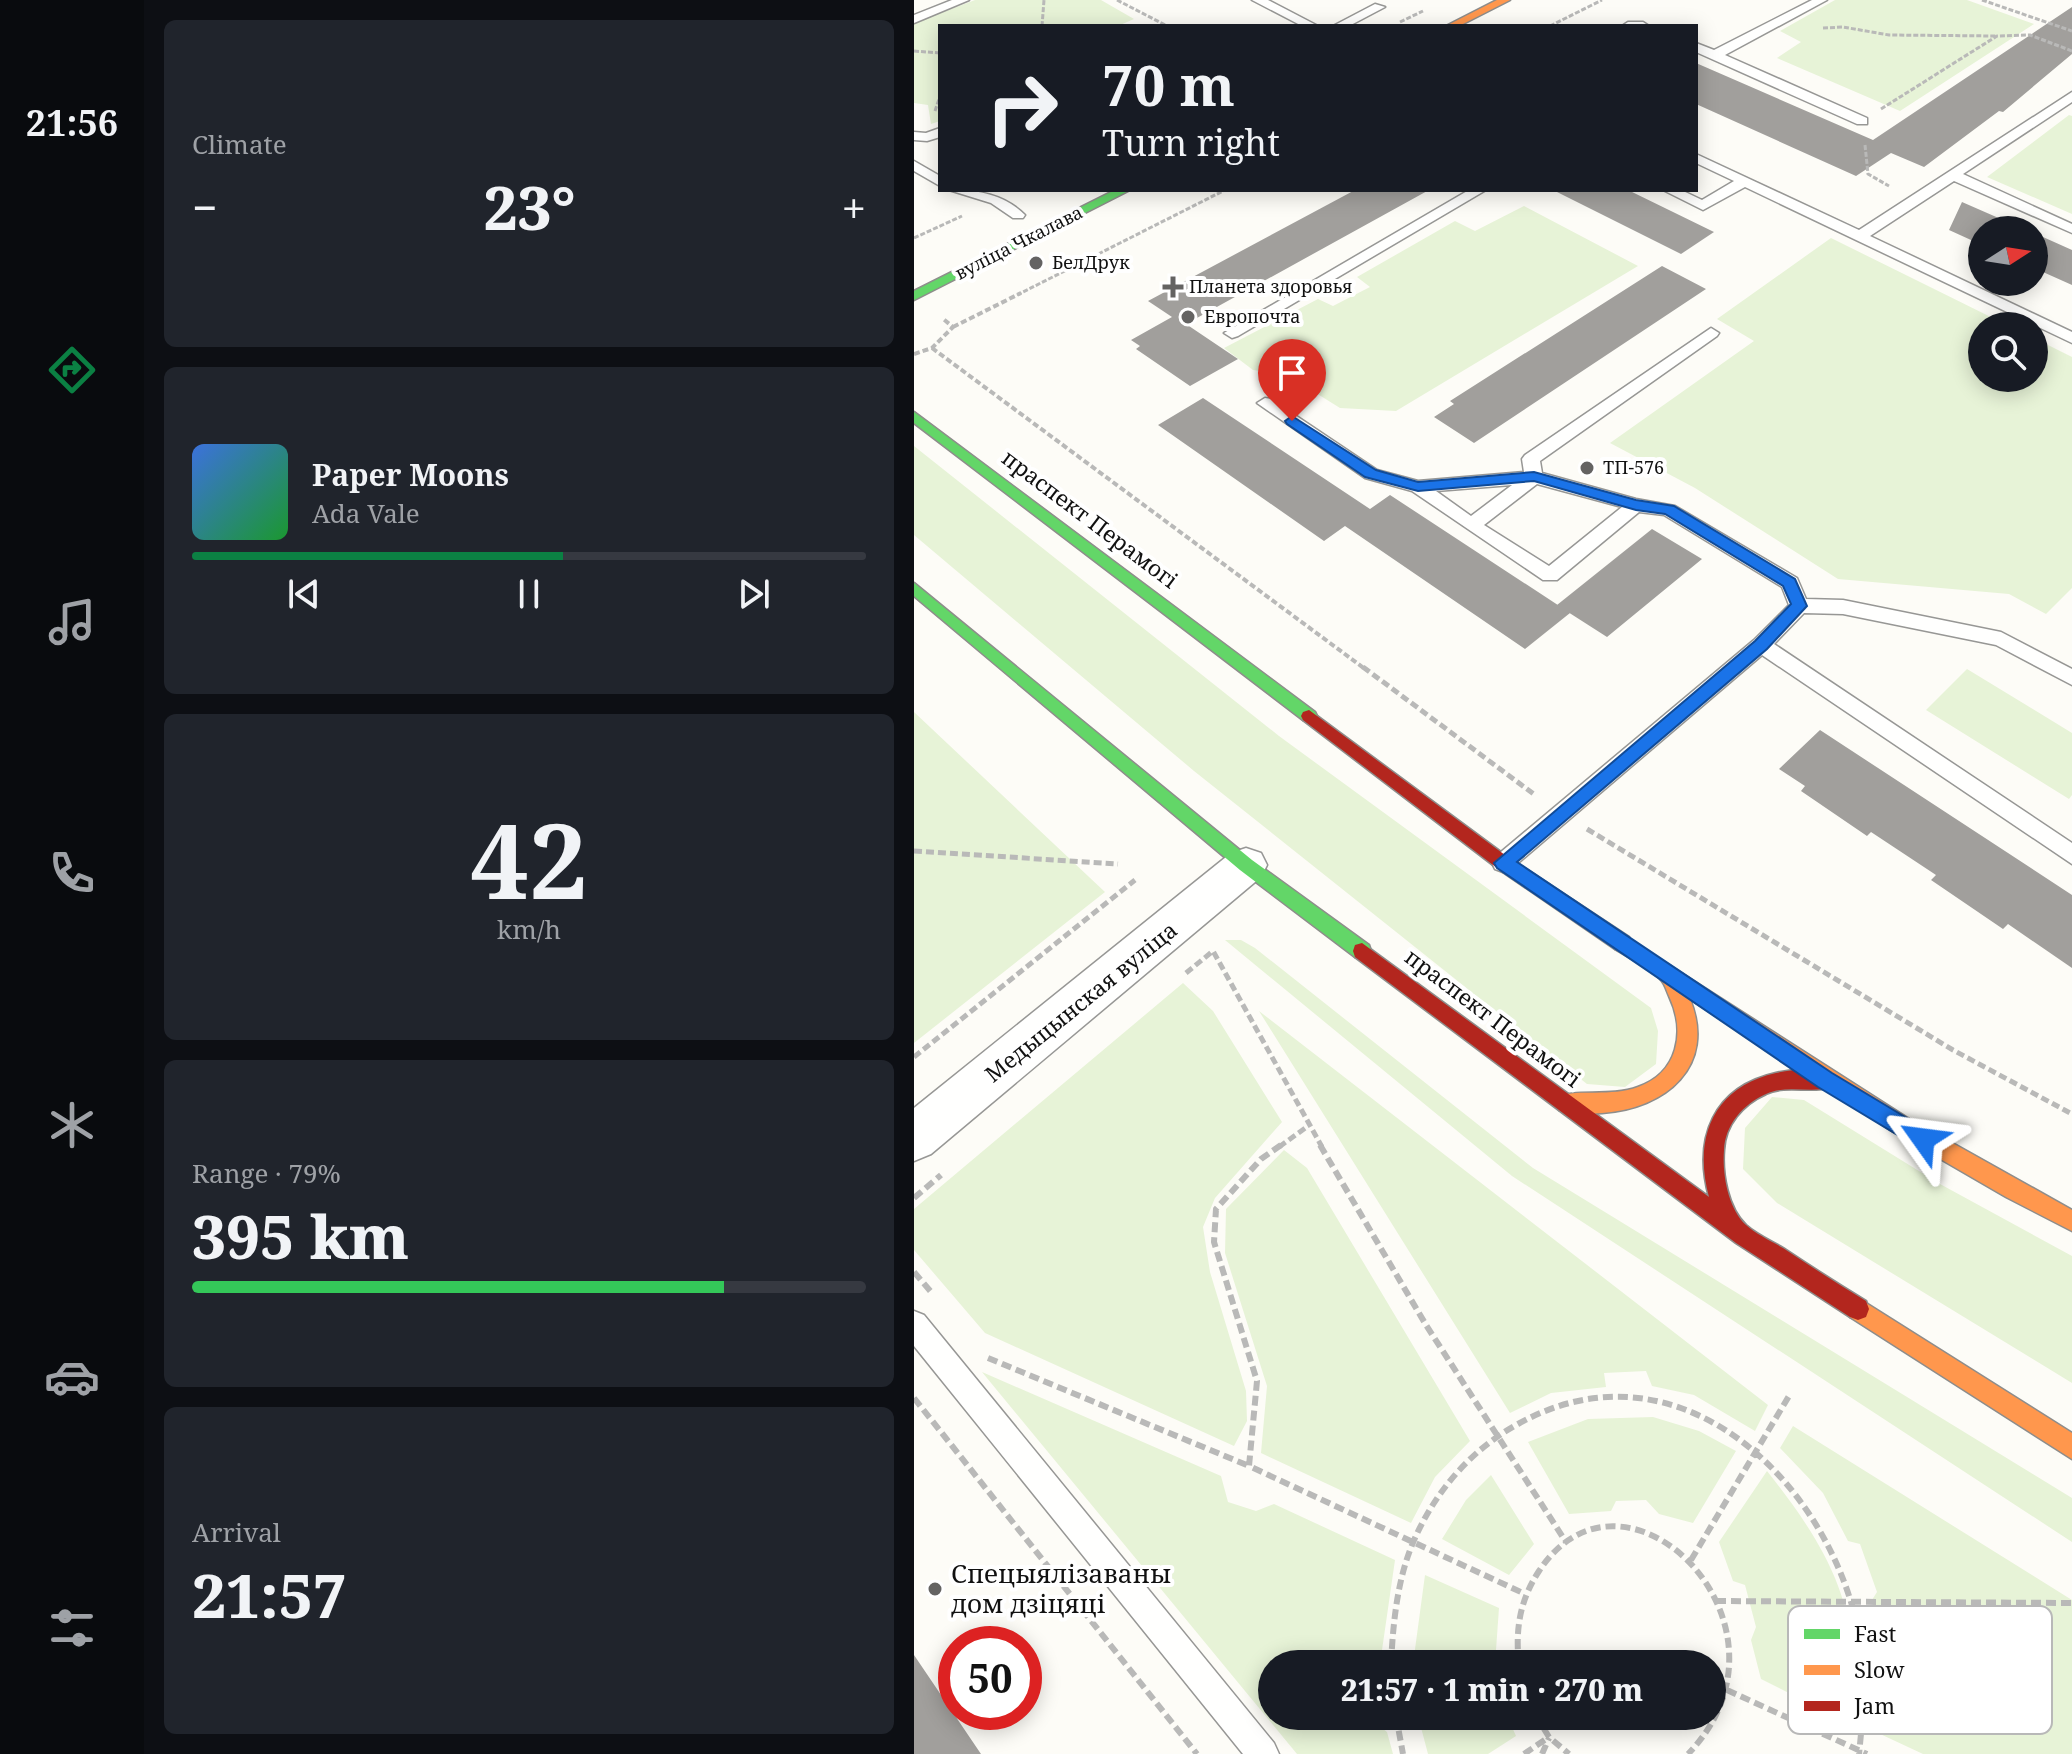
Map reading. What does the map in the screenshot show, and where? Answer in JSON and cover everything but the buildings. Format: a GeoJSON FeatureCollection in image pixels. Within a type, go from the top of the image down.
{"type":"FeatureCollection","features":[{"type":"Feature","properties":{"kind":"main road"},"geometry":{"type":"LineString","coordinates":[[1443,23],[1475,0]]}},
{"type":"Feature","properties":{"kind":"main road"},"geometry":{"type":"LineString","coordinates":[[1443,23],[1505,0]]}},
{"type":"Feature","properties":{"kind":"main road","name":"вуліца Чкалава"},"geometry":{"type":"LineString","coordinates":[[914,296],[1120,192]]}},
{"type":"Feature","properties":{"kind":"main road","name":"вуліца Чкалава"},"geometry":{"type":"LineString","coordinates":[[993,227],[1025,212]]}},
{"type":"Feature","properties":{"kind":"main road","name":"праспект Перамогі"},"geometry":{"type":"LineString","coordinates":[[914,416],[1503,863],[1825,1080],[1997,1183],[2072,1221]]}},
{"type":"Feature","properties":{"kind":"main road","name":"праспект Перамогі"},"geometry":{"type":"LineString","coordinates":[[914,588],[1246,865],[1744,1236],[2072,1447]]}},
{"type":"Feature","properties":{"kind":"main road"},"geometry":{"type":"LineString","coordinates":[[1566,1103],[1591,1108],[1628,1104],[1661,1087],[1675,1071],[1684,1052],[1688,1022],[1680,992],[1668,974]]}},
{"type":"Feature","properties":{"kind":"main road"},"geometry":{"type":"LineString","coordinates":[[1744,1236],[1729,1218],[1711,1177],[1710,1156],[1721,1118],[1735,1100],[1753,1086],[1776,1078],[1800,1076],[1825,1080]]}},
{"type":"Feature","properties":{"kind":"street","name":"Медыцынская вуліца"},"geometry":{"type":"LineString","coordinates":[[914,1138],[1246,865]]}},
{"type":"Feature","properties":{"kind":"lane"},"geometry":{"type":"LineString","coordinates":[[914,19],[963,0]]}},
{"type":"Feature","properties":{"kind":"lane"},"geometry":{"type":"LineString","coordinates":[[1258,0],[1308,24]]}},
{"type":"Feature","properties":{"kind":"lane"},"geometry":{"type":"LineString","coordinates":[[1715,55],[1821,0]]}},
{"type":"Feature","properties":{"kind":"lane"},"geometry":{"type":"LineString","coordinates":[[1343,24],[1379,7]]}},
{"type":"Feature","properties":{"kind":"lane"},"geometry":{"type":"LineString","coordinates":[[1698,48],[1862,121]]}},
{"type":"Feature","properties":{"kind":"lane"},"geometry":{"type":"LineString","coordinates":[[1860,236],[2072,96]]}},
{"type":"Feature","properties":{"kind":"lane"},"geometry":{"type":"LineString","coordinates":[[914,136],[927,137],[938,133]]}},
{"type":"Feature","properties":{"kind":"lane"},"geometry":{"type":"LineString","coordinates":[[1698,159],[2072,338]]}},
{"type":"Feature","properties":{"kind":"lane"},"geometry":{"type":"LineString","coordinates":[[914,165],[938,181]]}},
{"type":"Feature","properties":{"kind":"lane"},"geometry":{"type":"LineString","coordinates":[[1953,175],[2072,229]]}},
{"type":"Feature","properties":{"kind":"lane"},"geometry":{"type":"LineString","coordinates":[[1674,192],[1703,206],[1744,181]]}},
{"type":"Feature","properties":{"kind":"lane"},"geometry":{"type":"LineString","coordinates":[[964,192],[1025,212]]}},
{"type":"Feature","properties":{"kind":"lane"},"geometry":{"type":"LineString","coordinates":[[1232,333],[1476,192]]}},
{"type":"Feature","properties":{"kind":"lane"},"geometry":{"type":"LineString","coordinates":[[1534,477],[1531,459],[1711,333]]}},
{"type":"Feature","properties":{"kind":"lane"},"geometry":{"type":"LineString","coordinates":[[1265,403],[1371,474],[1418,487],[1550,575],[1636,505]]}},
{"type":"Feature","properties":{"kind":"lane"},"geometry":{"type":"LineString","coordinates":[[1471,525],[1534,477]]}},
{"type":"Feature","properties":{"kind":"lane"},"geometry":{"type":"LineString","coordinates":[[1418,487],[1534,477],[1636,505],[1669,510],[1790,583],[1799,606]]}},
{"type":"Feature","properties":{"kind":"lane"},"geometry":{"type":"LineString","coordinates":[[1503,863],[1761,645],[1799,606],[1843,607],[2001,639],[2072,678]]}},
{"type":"Feature","properties":{"kind":"lane"},"geometry":{"type":"LineString","coordinates":[[1761,645],[2072,855]]}},
{"type":"Feature","properties":{"kind":"lane"},"geometry":{"type":"LineString","coordinates":[[914,1325],[1263,1754]]}},
{"type":"Feature","properties":{"kind":"path"},"geometry":{"type":"LineString","coordinates":[[1042,24],[1044,0]]}},
{"type":"Feature","properties":{"kind":"path"},"geometry":{"type":"LineString","coordinates":[[1117,0],[1163,24]]}},
{"type":"Feature","properties":{"kind":"path"},"geometry":{"type":"LineString","coordinates":[[1554,24],[1602,0]]}},
{"type":"Feature","properties":{"kind":"path"},"geometry":{"type":"LineString","coordinates":[[1982,0],[2072,31]]}},
{"type":"Feature","properties":{"kind":"path"},"geometry":{"type":"LineString","coordinates":[[1766,29],[1843,27],[1889,35],[2030,35],[2072,51]]}},
{"type":"Feature","properties":{"kind":"path"},"geometry":{"type":"LineString","coordinates":[[1914,200],[1868,174],[1862,121],[1997,36]]}},
{"type":"Feature","properties":{"kind":"path"},"geometry":{"type":"LineString","coordinates":[[914,51],[938,53]]}},
{"type":"Feature","properties":{"kind":"path"},"geometry":{"type":"LineString","coordinates":[[914,354],[932,348],[953,327],[1221,192]]}},
{"type":"Feature","properties":{"kind":"path"},"geometry":{"type":"LineString","coordinates":[[936,314],[953,327]]}},
{"type":"Feature","properties":{"kind":"path"},"geometry":{"type":"LineString","coordinates":[[932,348],[1562,814],[1953,1050],[2072,1114]]}},
{"type":"Feature","properties":{"kind":"path"},"geometry":{"type":"LineString","coordinates":[[914,851],[1118,864]]}},
{"type":"Feature","properties":{"kind":"path"},"geometry":{"type":"LineString","coordinates":[[914,1057],[1135,880]]}},
{"type":"Feature","properties":{"kind":"path"},"geometry":{"type":"LineString","coordinates":[[1213,951],[1308,1126],[1494,1437],[1566,1542]]}},
{"type":"Feature","properties":{"kind":"path"},"geometry":{"type":"LineString","coordinates":[[1249,1466],[1257,1381],[1214,1242],[1216,1209],[1261,1159],[1308,1126]]}},
{"type":"Feature","properties":{"kind":"path"},"geometry":{"type":"LineString","coordinates":[[914,1272],[933,1296]]}},
{"type":"Feature","properties":{"kind":"path"},"geometry":{"type":"LineString","coordinates":[[982,1355],[1249,1466],[1523,1593]]}},
{"type":"Feature","properties":{"kind":"path"},"geometry":{"type":"LineString","coordinates":[[1691,1560],[1789,1396]]}},
{"type":"Feature","properties":{"kind":"path"},"geometry":{"type":"LineString","coordinates":[[914,1398],[1197,1754]]}},
{"type":"Feature","properties":{"kind":"path"},"geometry":{"type":"LineString","coordinates":[[1392,1650],[1394,1610],[1412,1544],[1443,1488],[1494,1437],[1533,1414],[1588,1398],[1643,1399],[1699,1415],[1755,1449],[1796,1491],[1833,1548],[1853,1606]]}},
{"type":"Feature","properties":{"kind":"path"},"geometry":{"type":"LineString","coordinates":[[1517,1650],[1523,1593],[1546,1560],[1566,1542],[1590,1530],[1617,1526],[1643,1531],[1669,1542],[1691,1560],[1716,1601],[1723,1614],[1728,1645],[1727,1690],[1716,1719],[1688,1754]]}},
{"type":"Feature","properties":{"kind":"path"},"geometry":{"type":"LineString","coordinates":[[1716,1601],[2072,1603]]}},
{"type":"Feature","properties":{"kind":"path"},"geometry":{"type":"LineString","coordinates":[[1727,1690],[1788,1718]]}},
{"type":"Feature","properties":{"kind":"path"},"geometry":{"type":"LineString","coordinates":[[1399,1730],[1403,1754]]}},
{"type":"Feature","properties":{"kind":"path"},"geometry":{"type":"LineString","coordinates":[[1545,1730],[1569,1754]]}},
{"type":"Feature","properties":{"kind":"path"},"geometry":{"type":"LineString","coordinates":[[1821,1734],[1862,1753]]}},
{"type":"Feature","properties":{"kind":"path"},"geometry":{"type":"LineString","coordinates":[[1524,1754],[1549,1737]]}},
{"type":"Feature","properties":{"kind":"path"},"geometry":{"type":"LineString","coordinates":[[1542,1754],[1549,1737]]}},
{"type":"Feature","properties":{"kind":"green space"},"geometry":{"type":"Polygon","coordinates":[[[975,0],[1101,0],[1134,19],[1123,24],[938,24],[938,122],[931,124],[928,105],[914,103],[914,23],[975,0]]]}},
{"type":"Feature","properties":{"kind":"green space"},"geometry":{"type":"Polygon","coordinates":[[[1835,0],[1967,0],[2034,24],[1900,111],[1777,58],[1801,42],[1780,31],[1835,0]]]}},
{"type":"Feature","properties":{"kind":"green space"},"geometry":{"type":"Polygon","coordinates":[[[2069,115],[2072,116],[2072,214],[1987,177],[2069,115]]]}},
{"type":"Feature","properties":{"kind":"green space"},"geometry":{"type":"Polygon","coordinates":[[[1524,206],[1638,266],[1396,411],[1340,408],[1287,375],[1253,370],[1224,348],[1318,299],[1333,306],[1370,287],[1357,277],[1455,221],[1475,231],[1524,206]]]}},
{"type":"Feature","properties":{"kind":"green space"},"geometry":{"type":"Polygon","coordinates":[[[1831,238],[1981,312],[1968,312],[1968,392],[2048,392],[2048,345],[2072,357],[2072,588],[2046,614],[2009,594],[1838,579],[1695,488],[1610,443],[1754,341],[1717,319],[1831,238]]]}},
{"type":"Feature","properties":{"kind":"green space"},"geometry":{"type":"Polygon","coordinates":[[[914,446],[1279,736],[1651,1008],[1658,1031],[1656,1064],[1625,1087],[1587,1084],[1194,771],[914,535],[914,446]]]}},
{"type":"Feature","properties":{"kind":"green space"},"geometry":{"type":"Polygon","coordinates":[[[1967,669],[2072,733],[2072,795],[2069,799],[1926,710],[1967,669]]]}},
{"type":"Feature","properties":{"kind":"green space"},"geometry":{"type":"Polygon","coordinates":[[[914,712],[1105,892],[914,1043],[914,712]]]}},
{"type":"Feature","properties":{"kind":"green space"},"geometry":{"type":"Polygon","coordinates":[[[1225,940],[1241,940],[1255,948],[1533,1168],[2072,1498],[2072,1542],[1512,1176],[1225,940]]]}},
{"type":"Feature","properties":{"kind":"green space"},"geometry":{"type":"Polygon","coordinates":[[[1183,983],[1213,1011],[1282,1122],[1215,1198],[1203,1227],[1210,1272],[1246,1391],[1247,1421],[1234,1446],[985,1333],[914,1250],[914,1209],[1183,983]]]}},
{"type":"Feature","properties":{"kind":"green space"},"geometry":{"type":"Polygon","coordinates":[[[1259,1011],[1768,1405],[1755,1431],[1694,1395],[1652,1386],[1646,1371],[1604,1373],[1606,1387],[1551,1393],[1510,1413],[1259,1011]]]}},
{"type":"Feature","properties":{"kind":"green space"},"geometry":{"type":"Polygon","coordinates":[[[1772,1097],[1804,1100],[1940,1184],[2072,1256],[2072,1383],[1777,1203],[1743,1169],[1745,1128],[1772,1097]]]}},
{"type":"Feature","properties":{"kind":"green space"},"geometry":{"type":"Polygon","coordinates":[[[1284,1150],[1307,1168],[1470,1441],[1435,1477],[1411,1523],[1261,1453],[1267,1386],[1225,1253],[1226,1209],[1284,1150]]]}},
{"type":"Feature","properties":{"kind":"green space"},"geometry":{"type":"Polygon","coordinates":[[[982,1372],[1221,1476],[1228,1502],[1256,1511],[1274,1504],[1395,1560],[1382,1650],[1258,1650],[1258,1707],[982,1372]]]}},
{"type":"Feature","properties":{"kind":"green space"},"geometry":{"type":"Polygon","coordinates":[[[1653,1417],[1699,1431],[1736,1451],[1693,1523],[1659,1514],[1646,1500],[1616,1501],[1611,1511],[1569,1514],[1528,1442],[1588,1419],[1653,1417]]]}},
{"type":"Feature","properties":{"kind":"green space"},"geometry":{"type":"Polygon","coordinates":[[[1793,1426],[2072,1600],[2072,1754],[1923,1754],[1880,1734],[2052,1734],[2052,1606],[1873,1606],[1872,1600],[1877,1592],[1860,1544],[1848,1541],[1823,1493],[1780,1448],[1793,1426]]]}},
{"type":"Feature","properties":{"kind":"green space"},"geometry":{"type":"Polygon","coordinates":[[[1767,1471],[1826,1558],[1844,1606],[1788,1606],[1788,1693],[1761,1679],[1751,1640],[1756,1627],[1745,1585],[1733,1581],[1719,1542],[1767,1471]]]}},
{"type":"Feature","properties":{"kind":"green space"},"geometry":{"type":"Polygon","coordinates":[[[1491,1475],[1534,1544],[1509,1575],[1442,1539],[1466,1500],[1491,1475]]]}},
{"type":"Feature","properties":{"kind":"green space"},"geometry":{"type":"Polygon","coordinates":[[[1425,1575],[1499,1608],[1496,1650],[1415,1650],[1425,1575]]]}},
{"type":"Feature","properties":{"kind":"green space"},"geometry":{"type":"Polygon","coordinates":[[[1277,1730],[1384,1730],[1393,1754],[1297,1754],[1277,1730]]]}},
{"type":"Feature","properties":{"kind":"green space"},"geometry":{"type":"Polygon","coordinates":[[[1422,1730],[1513,1730],[1516,1736],[1488,1754],[1428,1754],[1422,1730]]]}},
{"type":"Feature","properties":{"kind":"traffic: fast"},"geometry":{"type":"LineString","coordinates":[[914,296],[1120,192]]}},
{"type":"Feature","properties":{"kind":"traffic: fast"},"geometry":{"type":"LineString","coordinates":[[914,416],[1309,716]]}},
{"type":"Feature","properties":{"kind":"traffic: fast"},"geometry":{"type":"LineString","coordinates":[[914,588],[1246,865],[1362,951]]}},
{"type":"Feature","properties":{"kind":"traffic: slow"},"geometry":{"type":"LineString","coordinates":[[1455,24],[1505,0]]}},
{"type":"Feature","properties":{"kind":"traffic: slow"},"geometry":{"type":"LineString","coordinates":[[1622,943],[1899,1124],[2072,1221]]}},
{"type":"Feature","properties":{"kind":"traffic: slow"},"geometry":{"type":"LineString","coordinates":[[1566,1103],[1627,1100],[1663,1085],[1676,1072],[1685,1054],[1688,1024],[1668,974]]}},
{"type":"Feature","properties":{"kind":"traffic: slow"},"geometry":{"type":"LineString","coordinates":[[1858,1309],[2072,1447]]}},
{"type":"Feature","properties":{"kind":"traffic: jam"},"geometry":{"type":"LineString","coordinates":[[1309,716],[1503,863],[1622,943]]}},
{"type":"Feature","properties":{"kind":"traffic: jam"},"geometry":{"type":"LineString","coordinates":[[1362,951],[1744,1236],[1858,1309]]}},
{"type":"Feature","properties":{"kind":"traffic: jam"},"geometry":{"type":"LineString","coordinates":[[1734,1225],[1719,1195],[1712,1167],[1714,1140],[1724,1117],[1740,1098],[1763,1085],[1791,1078],[1825,1080]]}},
{"type":"Feature","properties":{"kind":"place","name":"БелДрук"},"geometry":{"type":"Point","coordinates":[1036,263]}},
{"type":"Feature","properties":{"kind":"place","name":"Планета здоровья"},"geometry":{"type":"Point","coordinates":[1173,287]}},
{"type":"Feature","properties":{"kind":"place","name":"Европочта"},"geometry":{"type":"Point","coordinates":[1188,317]}},
{"type":"Feature","properties":{"kind":"place","name":"ТП-576"},"geometry":{"type":"Point","coordinates":[1587,468]}},
{"type":"Feature","properties":{"kind":"place","name":"Спецыялізаваны дом дзіцяці"},"geometry":{"type":"Point","coordinates":[935,1589]}},
{"type":"Feature","properties":{"kind":"route"},"geometry":{"type":"LineString","coordinates":[[1292,421],[1371,474],[1418,487],[1534,477],[1636,505],[1669,510],[1790,583],[1799,606],[1761,645],[1503,863],[1825,1080],[1923,1139]]}}]}
